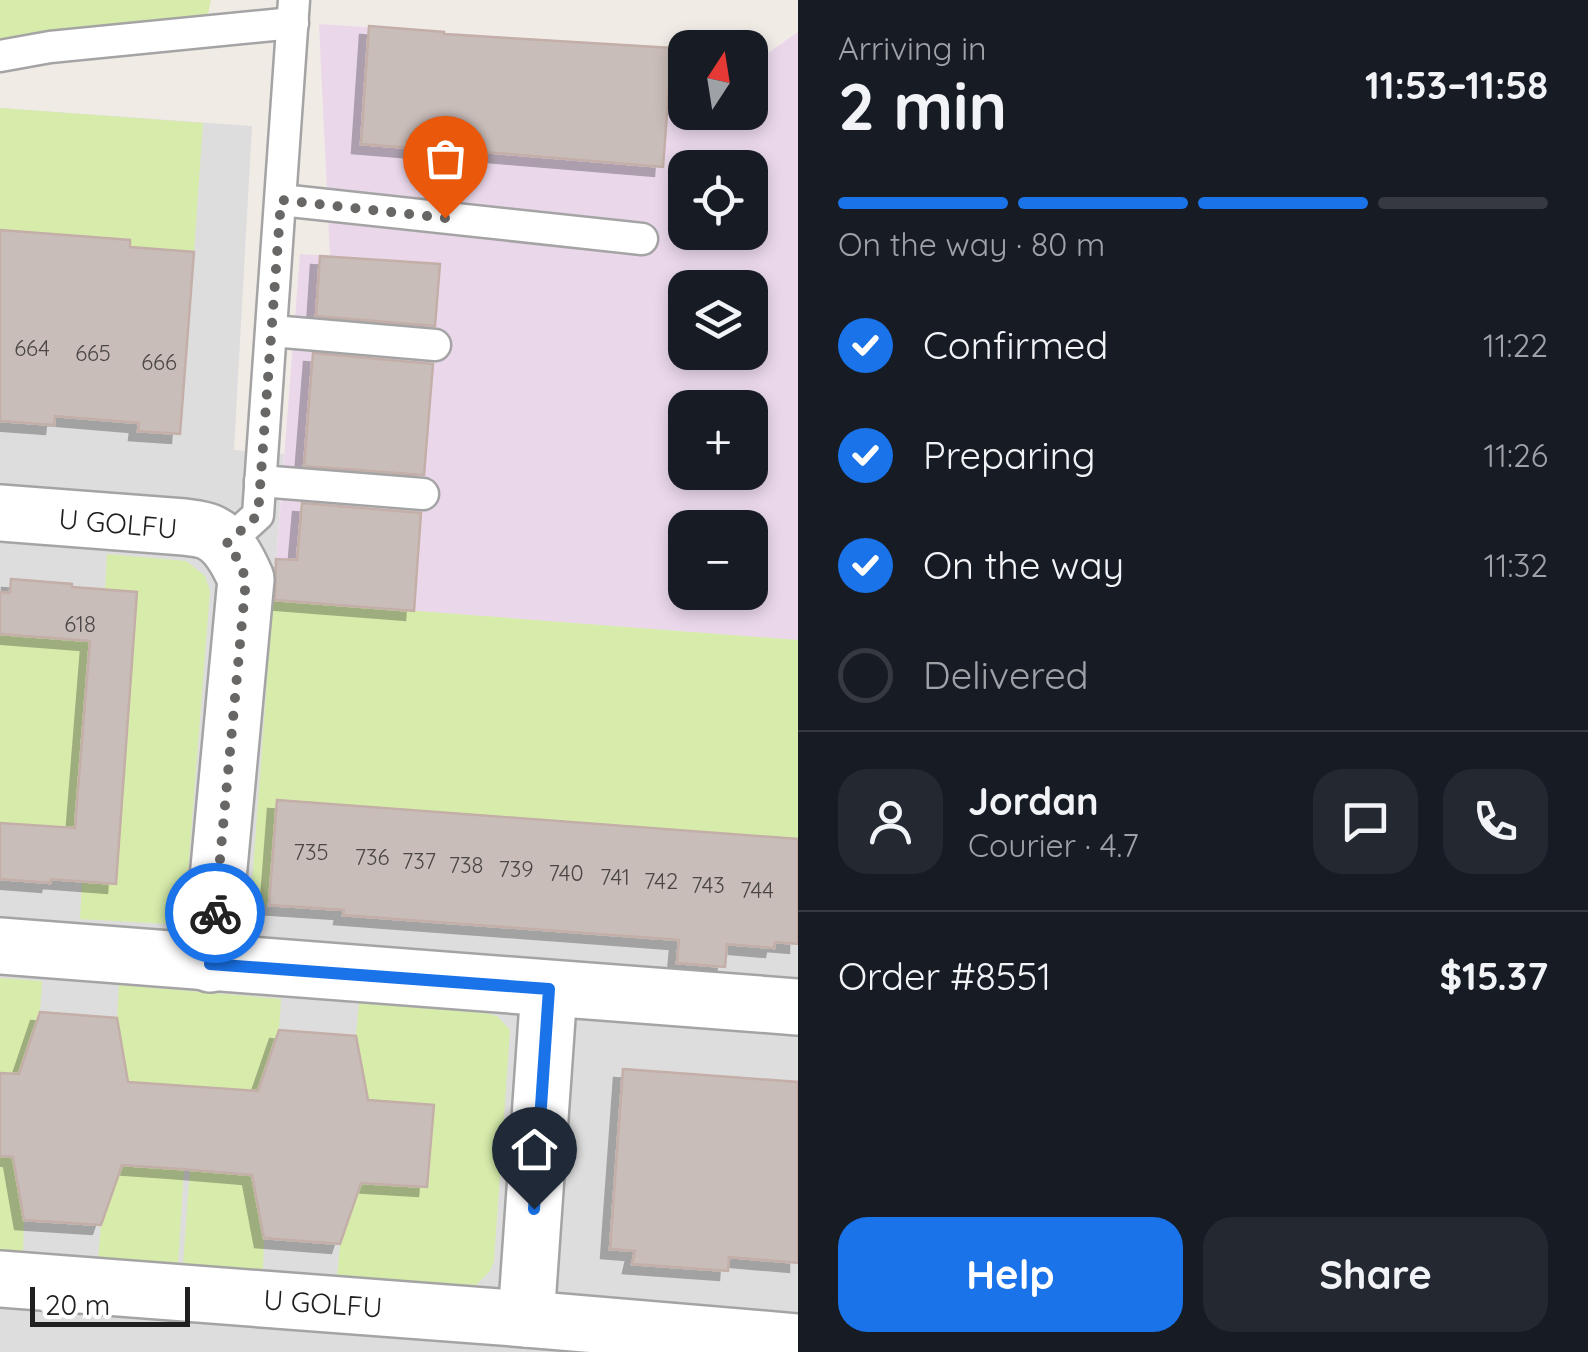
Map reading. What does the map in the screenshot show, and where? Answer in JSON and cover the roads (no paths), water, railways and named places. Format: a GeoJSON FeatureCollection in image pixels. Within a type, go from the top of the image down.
{"type":"FeatureCollection","features":[{"type":"Feature","properties":{"kind":"street","name":"U GOLFU"},"geometry":{"type":"LineString","coordinates":[[0,513],[184,527],[209,532],[226,544]]}},
{"type":"Feature","properties":{"kind":"street"},"geometry":{"type":"LineString","coordinates":[[210,964],[246,579],[226,544]]}},
{"type":"Feature","properties":{"kind":"street"},"geometry":{"type":"LineString","coordinates":[[0,946],[798,1007]]}},
{"type":"Feature","properties":{"kind":"street"},"geometry":{"type":"LineString","coordinates":[[526,1318],[549,989]]}},
{"type":"Feature","properties":{"kind":"street","name":"U GOLFU"},"geometry":{"type":"LineString","coordinates":[[0,1280],[798,1342]]}},
{"type":"Feature","properties":{"kind":"lane"},"geometry":{"type":"LineString","coordinates":[[0,56],[294,12],[258,515],[226,544]]}},
{"type":"Feature","properties":{"kind":"lane"},"geometry":{"type":"LineString","coordinates":[[281,200],[642,239]]}},
{"type":"Feature","properties":{"kind":"lane"},"geometry":{"type":"LineString","coordinates":[[272,331],[434,344]]}},
{"type":"Feature","properties":{"kind":"lane"},"geometry":{"type":"LineString","coordinates":[[260,482],[423,494]]}}]}
